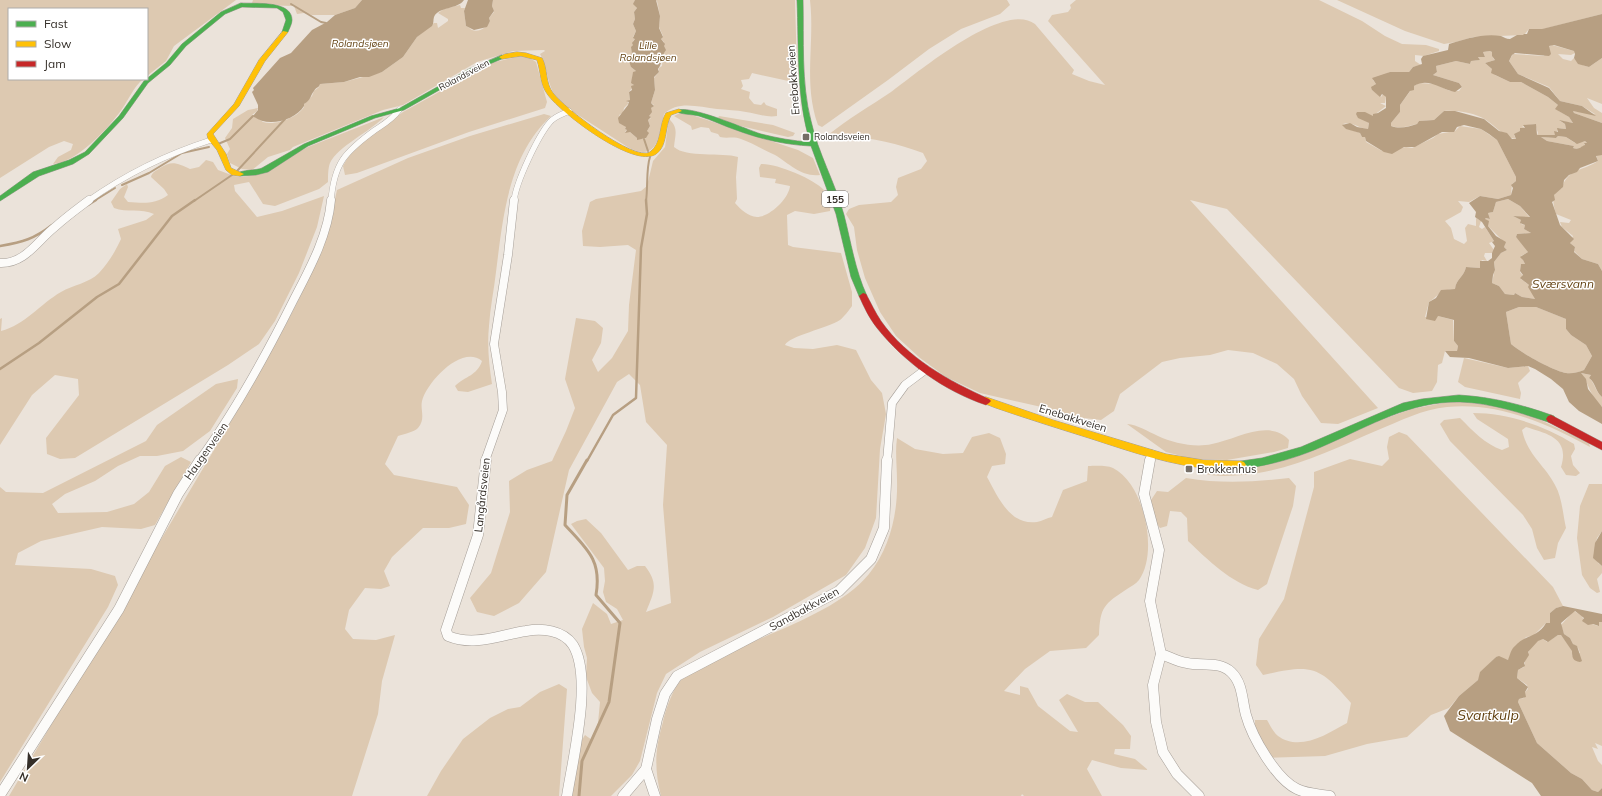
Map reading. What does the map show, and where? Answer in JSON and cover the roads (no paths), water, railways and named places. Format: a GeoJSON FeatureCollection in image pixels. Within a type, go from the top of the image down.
{"type":"FeatureCollection","features":[{"type":"Feature","properties":{"kind":"street","name":"Enebakkveien"},"geometry":{"type":"LineString","coordinates":[[800,0],[804,102],[815,144],[839,211],[856,280],[867,306],[879,325],[895,344],[925,370],[967,394],[997,406],[1151,454],[1199,465],[1231,466],[1259,463],[1296,453],[1403,407],[1429,400],[1452,398],[1486,400],[1522,409],[1560,423],[1602,446]]}},
{"type":"Feature","properties":{"kind":"street"},"geometry":{"type":"LineString","coordinates":[[0,199],[36,174],[71,162],[87,153],[121,117],[146,82],[168,64],[184,45],[223,13],[241,5],[275,6],[283,8],[289,17],[286,30],[262,60],[234,108],[213,129],[210,134],[211,140],[173,152],[115,183],[69,215],[24,256],[10,263],[0,264]]}},
{"type":"Feature","properties":{"kind":"street","name":"Rolandsveien"},"geometry":{"type":"LineString","coordinates":[[211,140],[220,149],[227,169],[236,174],[250,174],[278,164],[309,144],[366,120],[399,110],[476,67],[503,56],[522,53],[534,55],[540,59],[546,84],[556,102],[629,152],[640,155],[652,153],[659,147],[664,119],[669,113],[677,111],[699,113],[746,131],[800,143],[815,144]]}},
{"type":"Feature","properties":{"kind":"street","name":"Haugenveien"},"geometry":{"type":"LineString","coordinates":[[0,795],[119,609],[178,494],[194,468],[225,425],[261,365],[307,273],[329,220],[332,184],[342,157],[352,147],[394,117],[399,110]]}},
{"type":"Feature","properties":{"kind":"street","name":"Langårdsveien"},"geometry":{"type":"LineString","coordinates":[[567,796],[582,684],[580,662],[573,645],[564,635],[552,631],[533,630],[493,638],[460,640],[448,636],[446,630],[478,535],[484,464],[503,410],[502,392],[494,344],[508,255],[516,187],[527,162],[550,122],[556,117],[569,111]]}},
{"type":"Feature","properties":{"kind":"street","name":"Sandbakkveien"},"geometry":{"type":"LineString","coordinates":[[623,796],[646,768],[657,719],[665,694],[677,676],[699,663],[748,640],[839,591],[870,559],[884,528],[888,437],[892,402],[905,385],[925,370]]}},
{"type":"Feature","properties":{"kind":"street"},"geometry":{"type":"LineString","coordinates":[[1151,454],[1144,494],[1159,550],[1150,601],[1161,654],[1153,685],[1156,722],[1163,752],[1177,774],[1199,796]]}},
{"type":"Feature","properties":{"kind":"street"},"geometry":{"type":"LineString","coordinates":[[1161,654],[1189,664],[1221,666],[1232,673],[1239,684],[1247,720],[1256,740],[1283,779],[1293,787],[1305,793],[1330,796]]}},
{"type":"Feature","properties":{"kind":"street"},"geometry":{"type":"LineString","coordinates":[[646,768],[655,796]]}},
{"type":"Feature","properties":{"kind":"water","name":"Rolandsjøen"},"geometry":{"type":"Polygon","coordinates":[[[362,0],[464,0],[457,5],[444,9],[436,14],[432,26],[417,37],[403,57],[382,72],[369,77],[360,77],[344,82],[320,84],[300,111],[287,119],[265,122],[253,116],[258,110],[258,105],[252,92],[254,90],[253,88],[280,58],[291,53],[312,30],[327,22],[335,15],[355,8],[362,0]]]}},
{"type":"Feature","properties":{"kind":"water"},"geometry":{"type":"Polygon","coordinates":[[[468,0],[493,0],[492,6],[494,11],[489,18],[490,21],[487,27],[474,30],[466,26],[464,11],[468,0]]]}},
{"type":"Feature","properties":{"kind":"water","name":"Lille Rolandsjøen"},"geometry":{"type":"Polygon","coordinates":[[[635,0],[656,0],[660,16],[659,28],[663,37],[661,39],[665,44],[664,46],[666,50],[658,69],[659,72],[654,77],[655,90],[651,103],[654,106],[651,108],[652,112],[649,116],[651,117],[648,120],[650,126],[647,131],[649,133],[646,138],[637,140],[637,138],[630,132],[625,133],[627,130],[625,129],[626,127],[619,123],[618,118],[628,105],[629,102],[626,101],[630,100],[629,92],[632,90],[631,86],[634,85],[631,83],[633,72],[636,71],[631,67],[629,61],[633,58],[630,55],[632,55],[631,47],[635,39],[633,38],[636,31],[633,24],[635,19],[634,12],[637,8],[633,4],[635,0]]]}},
{"type":"Feature","properties":{"kind":"water","name":"Sværsvann"},"geometry":{"type":"Polygon","coordinates":[[[1602,14],[1602,58],[1589,67],[1578,64],[1574,58],[1574,51],[1554,45],[1549,46],[1551,54],[1549,56],[1515,53],[1509,61],[1518,74],[1549,88],[1560,101],[1582,106],[1596,116],[1573,111],[1574,113],[1602,123],[1602,155],[1596,156],[1598,161],[1580,168],[1577,172],[1569,175],[1564,180],[1563,187],[1554,195],[1555,200],[1552,202],[1560,225],[1574,239],[1570,243],[1575,247],[1574,252],[1582,259],[1598,264],[1602,271],[1602,397],[1589,378],[1591,375],[1581,373],[1586,379],[1588,389],[1602,407],[1602,424],[1579,411],[1569,402],[1563,389],[1535,369],[1528,366],[1508,368],[1469,358],[1450,357],[1445,351],[1457,351],[1458,346],[1454,341],[1454,320],[1438,316],[1435,321],[1426,319],[1429,302],[1436,298],[1441,290],[1455,289],[1466,267],[1480,268],[1480,261],[1488,261],[1492,258],[1492,253],[1495,246],[1492,242],[1494,241],[1482,222],[1475,217],[1476,212],[1469,203],[1480,196],[1498,199],[1511,195],[1513,188],[1511,185],[1516,181],[1516,177],[1497,140],[1481,129],[1464,125],[1457,127],[1454,132],[1442,132],[1415,147],[1404,147],[1392,154],[1384,152],[1366,141],[1365,137],[1362,137],[1360,133],[1346,129],[1342,125],[1350,123],[1357,127],[1368,129],[1369,123],[1358,118],[1356,114],[1357,112],[1365,112],[1373,116],[1373,114],[1386,108],[1386,97],[1382,94],[1380,97],[1372,90],[1371,87],[1376,84],[1372,78],[1390,72],[1409,72],[1413,67],[1422,64],[1421,59],[1423,56],[1448,50],[1449,44],[1461,40],[1488,35],[1501,36],[1510,39],[1517,35],[1527,34],[1529,29],[1542,29],[1602,14]],[[1483,52],[1485,57],[1478,57],[1480,60],[1471,61],[1470,64],[1456,61],[1436,66],[1437,72],[1433,75],[1459,83],[1462,87],[1455,92],[1430,83],[1414,86],[1414,90],[1410,91],[1400,105],[1400,112],[1391,123],[1391,126],[1411,126],[1417,124],[1419,121],[1434,120],[1444,111],[1455,111],[1484,119],[1499,131],[1507,133],[1512,139],[1516,139],[1514,134],[1520,131],[1520,128],[1525,128],[1523,125],[1536,124],[1537,135],[1555,135],[1554,131],[1558,132],[1557,128],[1566,129],[1565,124],[1559,120],[1573,123],[1569,117],[1555,109],[1558,105],[1548,97],[1521,82],[1510,82],[1491,73],[1492,69],[1485,63],[1495,60],[1492,56],[1492,52],[1483,52]],[[1558,136],[1556,138],[1541,137],[1547,141],[1574,146],[1573,148],[1575,149],[1585,145],[1584,143],[1587,143],[1585,141],[1577,144],[1566,137],[1558,136]],[[1508,199],[1496,202],[1493,212],[1488,213],[1490,219],[1485,219],[1489,221],[1488,226],[1496,236],[1506,242],[1504,247],[1507,250],[1501,253],[1494,262],[1495,270],[1492,283],[1499,286],[1505,294],[1514,295],[1515,293],[1522,297],[1535,299],[1528,287],[1529,285],[1520,278],[1523,275],[1520,271],[1521,264],[1525,264],[1520,257],[1528,252],[1516,237],[1517,234],[1531,233],[1524,229],[1525,225],[1520,223],[1521,220],[1513,216],[1530,217],[1520,206],[1508,199]],[[1519,307],[1506,312],[1511,344],[1516,348],[1561,372],[1571,373],[1584,370],[1592,356],[1586,345],[1571,335],[1566,329],[1566,319],[1536,307],[1519,307]]]}},
{"type":"Feature","properties":{"kind":"water"},"geometry":{"type":"Polygon","coordinates":[[[1602,531],[1602,566],[1593,558],[1595,543],[1602,531]]]}},
{"type":"Feature","properties":{"kind":"water","name":"Svartkulp"},"geometry":{"type":"Polygon","coordinates":[[[1563,606],[1602,614],[1602,622],[1599,622],[1599,626],[1593,624],[1588,625],[1582,621],[1584,618],[1575,611],[1561,623],[1564,634],[1570,638],[1573,644],[1577,646],[1582,661],[1580,662],[1573,659],[1572,651],[1561,635],[1558,635],[1548,642],[1543,639],[1538,641],[1528,652],[1529,655],[1524,663],[1525,666],[1518,670],[1517,678],[1528,687],[1525,692],[1526,697],[1519,699],[1518,702],[1537,743],[1571,773],[1582,779],[1592,790],[1598,792],[1602,788],[1602,796],[1541,796],[1532,783],[1450,731],[1444,716],[1459,696],[1478,680],[1480,672],[1496,657],[1499,656],[1508,660],[1512,650],[1519,642],[1535,634],[1543,628],[1546,623],[1550,623],[1550,613],[1556,608],[1563,606]]]}},
{"type":"Feature","properties":{"kind":"waterway"},"geometry":{"type":"LineString","coordinates":[[291,4],[321,22],[326,23]]}},
{"type":"Feature","properties":{"kind":"waterway"},"geometry":{"type":"LineString","coordinates":[[218,144],[230,139],[253,116]]}},
{"type":"Feature","properties":{"kind":"waterway"},"geometry":{"type":"LineString","coordinates":[[237,171],[285,119]]}},
{"type":"Feature","properties":{"kind":"waterway"},"geometry":{"type":"LineString","coordinates":[[644,139],[648,151]]}},
{"type":"Feature","properties":{"kind":"waterway"},"geometry":{"type":"LineString","coordinates":[[122,185],[149,173],[182,153],[209,147]]}},
{"type":"Feature","properties":{"kind":"waterway"},"geometry":{"type":"LineString","coordinates":[[646,200],[650,157]]}},
{"type":"Feature","properties":{"kind":"waterway"},"geometry":{"type":"LineString","coordinates":[[194,201],[232,175]]}},
{"type":"Feature","properties":{"kind":"waterway"},"geometry":{"type":"LineString","coordinates":[[94,201],[115,188]]}},
{"type":"Feature","properties":{"kind":"waterway"},"geometry":{"type":"LineString","coordinates":[[88,205],[96,200]]}},
{"type":"Feature","properties":{"kind":"waterway"},"geometry":{"type":"LineString","coordinates":[[0,369],[39,343],[97,297],[119,284],[172,216],[195,200]]}},
{"type":"Feature","properties":{"kind":"waterway"},"geometry":{"type":"LineString","coordinates":[[587,461],[613,415],[636,398],[641,248],[647,214],[646,200]]}},
{"type":"Feature","properties":{"kind":"waterway"},"geometry":{"type":"LineString","coordinates":[[0,246],[28,239],[40,234],[52,225]]}},
{"type":"Feature","properties":{"kind":"waterway"},"geometry":{"type":"LineString","coordinates":[[579,796],[582,761],[609,702],[620,623],[596,595],[597,573],[591,556],[586,548],[565,525],[567,495],[587,460]]}},
{"type":"Feature","properties":{"kind":"place","name":"Rolandsveien"},"geometry":{"type":"Point","coordinates":[806,137]}},
{"type":"Feature","properties":{"kind":"place","name":"Brokkenhus"},"geometry":{"type":"Point","coordinates":[1189,469]}}]}
